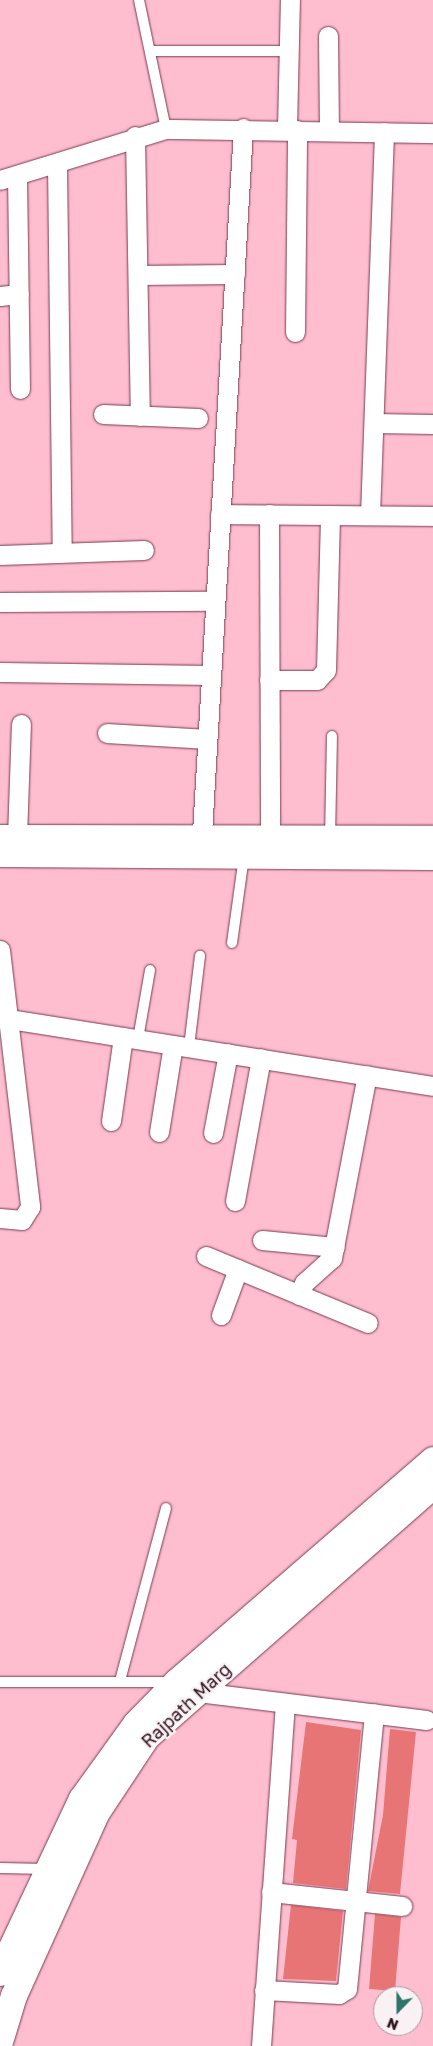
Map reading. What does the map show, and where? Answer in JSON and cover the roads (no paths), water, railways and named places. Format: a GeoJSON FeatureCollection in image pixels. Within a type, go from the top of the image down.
{"type":"FeatureCollection","features":[{"type":"Feature","properties":{"kind":"main road","name":"Rajpath Marg"},"geometry":{"type":"LineString","coordinates":[[0,2042],[14,1996],[96,1814],[147,1737],[194,1687],[433,1460]]}},
{"type":"Feature","properties":{"kind":"main road","name":"Rajpath Marg"},"geometry":{"type":"LineString","coordinates":[[0,1973],[47,1869],[82,1799],[136,1724],[194,1687],[433,1486]]}},
{"type":"Feature","properties":{"kind":"street"},"geometry":{"type":"LineString","coordinates":[[290,0],[289,51],[295,332]]}},
{"type":"Feature","properties":{"kind":"street"},"geometry":{"type":"LineString","coordinates":[[328,36],[329,131]]}},
{"type":"Feature","properties":{"kind":"street"},"geometry":{"type":"LineString","coordinates":[[201,847],[243,128]]}},
{"type":"Feature","properties":{"kind":"street"},"geometry":{"type":"LineString","coordinates":[[20,389],[19,294],[9,178],[57,164],[135,136],[166,129],[243,128],[433,133]]}},
{"type":"Feature","properties":{"kind":"street"},"geometry":{"type":"LineString","coordinates":[[370,515],[384,132]]}},
{"type":"Feature","properties":{"kind":"street"},"geometry":{"type":"LineString","coordinates":[[135,136],[140,416]]}},
{"type":"Feature","properties":{"kind":"street"},"geometry":{"type":"LineString","coordinates":[[57,164],[62,551]]}},
{"type":"Feature","properties":{"kind":"street"},"geometry":{"type":"LineString","coordinates":[[138,275],[235,274]]}},
{"type":"Feature","properties":{"kind":"street"},"geometry":{"type":"LineString","coordinates":[[0,296],[19,294]]}},
{"type":"Feature","properties":{"kind":"street"},"geometry":{"type":"LineString","coordinates":[[103,414],[198,418]]}},
{"type":"Feature","properties":{"kind":"street"},"geometry":{"type":"LineString","coordinates":[[374,423],[433,424]]}},
{"type":"Feature","properties":{"kind":"street"},"geometry":{"type":"LineString","coordinates":[[220,514],[433,516]]}},
{"type":"Feature","properties":{"kind":"street"},"geometry":{"type":"LineString","coordinates":[[269,514],[270,838]]}},
{"type":"Feature","properties":{"kind":"street"},"geometry":{"type":"LineString","coordinates":[[270,680],[317,680],[326,670],[330,515]]}},
{"type":"Feature","properties":{"kind":"street"},"geometry":{"type":"LineString","coordinates":[[0,555],[62,551],[144,550]]}},
{"type":"Feature","properties":{"kind":"street"},"geometry":{"type":"LineString","coordinates":[[0,602],[215,602]]}},
{"type":"Feature","properties":{"kind":"street"},"geometry":{"type":"LineString","coordinates":[[0,672],[211,675]]}},
{"type":"Feature","properties":{"kind":"street"},"geometry":{"type":"LineString","coordinates":[[20,724],[9,837],[201,847],[244,856],[433,838]]}},
{"type":"Feature","properties":{"kind":"street"},"geometry":{"type":"LineString","coordinates":[[107,732],[208,738]]}},
{"type":"Feature","properties":{"kind":"street"},"geometry":{"type":"LineString","coordinates":[[0,856],[201,847],[270,838],[330,848],[433,858]]}},
{"type":"Feature","properties":{"kind":"street"},"geometry":{"type":"LineString","coordinates":[[0,950],[10,1019],[30,1208],[22,1220],[0,1218]]}},
{"type":"Feature","properties":{"kind":"street"},"geometry":{"type":"LineString","coordinates":[[10,1019],[433,1086]]}},
{"type":"Feature","properties":{"kind":"street"},"geometry":{"type":"LineString","coordinates":[[111,1122],[130,1038]]}},
{"type":"Feature","properties":{"kind":"street"},"geometry":{"type":"LineString","coordinates":[[160,1132],[181,1046]]}},
{"type":"Feature","properties":{"kind":"street"},"geometry":{"type":"LineString","coordinates":[[213,1133],[228,1053]]}},
{"type":"Feature","properties":{"kind":"street"},"geometry":{"type":"LineString","coordinates":[[235,1202],[261,1058]]}},
{"type":"Feature","properties":{"kind":"street"},"geometry":{"type":"LineString","coordinates":[[299,1294],[304,1283],[332,1258],[366,1075]]}},
{"type":"Feature","properties":{"kind":"street"},"geometry":{"type":"LineString","coordinates":[[262,1240],[335,1247]]}},
{"type":"Feature","properties":{"kind":"street"},"geometry":{"type":"LineString","coordinates":[[206,1256],[368,1323]]}},
{"type":"Feature","properties":{"kind":"street"},"geometry":{"type":"LineString","coordinates":[[221,1315],[238,1269]]}},
{"type":"Feature","properties":{"kind":"street"},"geometry":{"type":"LineString","coordinates":[[194,1687],[285,1703],[426,1720]]}},
{"type":"Feature","properties":{"kind":"street"},"geometry":{"type":"LineString","coordinates":[[261,2046],[285,1703]]}},
{"type":"Feature","properties":{"kind":"street"},"geometry":{"type":"LineString","coordinates":[[264,1990],[339,1994],[347,1989],[358,1901],[374,1713]]}},
{"type":"Feature","properties":{"kind":"street"},"geometry":{"type":"LineString","coordinates":[[271,1892],[402,1906]]}},
{"type":"Feature","properties":{"kind":"lane"},"geometry":{"type":"LineString","coordinates":[[140,0],[166,129]]}},
{"type":"Feature","properties":{"kind":"lane"},"geometry":{"type":"LineString","coordinates":[[150,51],[289,51]]}},
{"type":"Feature","properties":{"kind":"lane"},"geometry":{"type":"LineString","coordinates":[[330,848],[332,736]]}},
{"type":"Feature","properties":{"kind":"lane"},"geometry":{"type":"LineString","coordinates":[[232,943],[244,856]]}},
{"type":"Feature","properties":{"kind":"lane"},"geometry":{"type":"LineString","coordinates":[[181,1046],[200,956]]}},
{"type":"Feature","properties":{"kind":"lane"},"geometry":{"type":"LineString","coordinates":[[130,1038],[150,970]]}},
{"type":"Feature","properties":{"kind":"lane"},"geometry":{"type":"LineString","coordinates":[[120,1681],[166,1508]]}},
{"type":"Feature","properties":{"kind":"lane"},"geometry":{"type":"LineString","coordinates":[[0,1682],[120,1681],[194,1687]]}},
{"type":"Feature","properties":{"kind":"lane"},"geometry":{"type":"LineString","coordinates":[[0,1868],[47,1869]]}}]}
